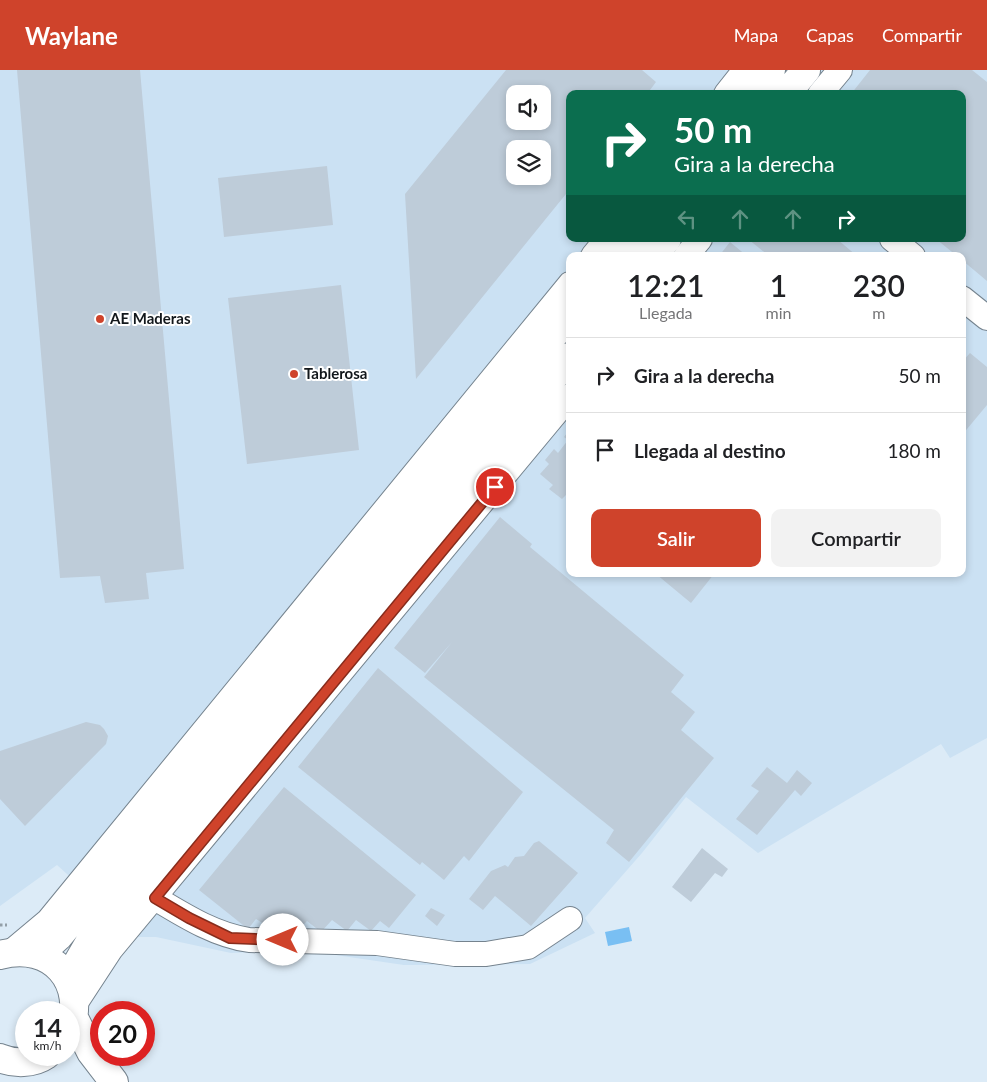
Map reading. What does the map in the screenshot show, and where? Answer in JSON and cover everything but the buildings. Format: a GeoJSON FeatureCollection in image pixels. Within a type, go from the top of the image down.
{"type":"FeatureCollection","features":[{"type":"Feature","properties":{"kind":"main road"},"geometry":{"type":"LineString","coordinates":[[755,90],[771,70]]}},
{"type":"Feature","properties":{"kind":"main road"},"geometry":{"type":"LineString","coordinates":[[789,90],[806,70]]}},
{"type":"Feature","properties":{"kind":"main road"},"geometry":{"type":"LineString","coordinates":[[621,252],[630,242]]}},
{"type":"Feature","properties":{"kind":"main road"},"geometry":{"type":"LineString","coordinates":[[656,252],[665,242]]}},
{"type":"Feature","properties":{"kind":"main road"},"geometry":{"type":"LineString","coordinates":[[15,953],[47,947],[58,937],[566,320]]}},
{"type":"Feature","properties":{"kind":"main road"},"geometry":{"type":"LineString","coordinates":[[73,1001],[76,962],[97,932],[566,362]]}},
{"type":"Feature","properties":{"kind":"main road"},"geometry":{"type":"LineString","coordinates":[[15,953],[47,958],[59,967],[70,1001]]}},
{"type":"Feature","properties":{"kind":"main road"},"geometry":{"type":"LineString","coordinates":[[80,1028],[90,1052],[114,1082]]}},
{"type":"Feature","properties":{"kind":"street"},"geometry":{"type":"LineString","coordinates":[[729,90],[745,70]]}},
{"type":"Feature","properties":{"kind":"street"},"geometry":{"type":"LineString","coordinates":[[823,90],[840,70]]}},
{"type":"Feature","properties":{"kind":"street"},"geometry":{"type":"LineString","coordinates":[[596,252],[605,242]]}},
{"type":"Feature","properties":{"kind":"street"},"geometry":{"type":"LineString","coordinates":[[689,252],[698,242]]}},
{"type":"Feature","properties":{"kind":"street"},"geometry":{"type":"LineString","coordinates":[[896,242],[908,252]]}},
{"type":"Feature","properties":{"kind":"street"},"geometry":{"type":"LineString","coordinates":[[15,953],[48,921],[566,289]]}},
{"type":"Feature","properties":{"kind":"street"},"geometry":{"type":"LineString","coordinates":[[966,301],[987,318]]}},
{"type":"Feature","properties":{"kind":"street"},"geometry":{"type":"LineString","coordinates":[[77,1001],[111,949],[566,401]]}},
{"type":"Feature","properties":{"kind":"street"},"geometry":{"type":"LineString","coordinates":[[155,898],[189,918],[230,938],[377,943],[418,951],[455,954],[509,952],[528,947],[570,919]]}},
{"type":"Feature","properties":{"kind":"shaded area"},"geometry":{"type":"Polygon","coordinates":[[[0,70],[987,70],[987,738],[950,758],[941,744],[758,853],[686,797],[642,853],[585,918],[595,933],[530,964],[404,965],[301,950],[231,953],[156,937],[137,937],[57,865],[0,906],[0,70]]]}},
{"type":"Feature","properties":{"kind":"water"},"geometry":{"type":"Polygon","coordinates":[[[629,927],[632,941],[608,946],[605,932],[629,927]]]}},
{"type":"Feature","properties":{"kind":"place","name":"AE Maderas"},"geometry":{"type":"Point","coordinates":[100,319]}},
{"type":"Feature","properties":{"kind":"place","name":"Tablerosa"},"geometry":{"type":"Point","coordinates":[294,374]}},
{"type":"Feature","properties":{"kind":"route"},"geometry":{"type":"LineString","coordinates":[[283,940],[230,938],[189,918],[155,898],[495,487]]}}]}
